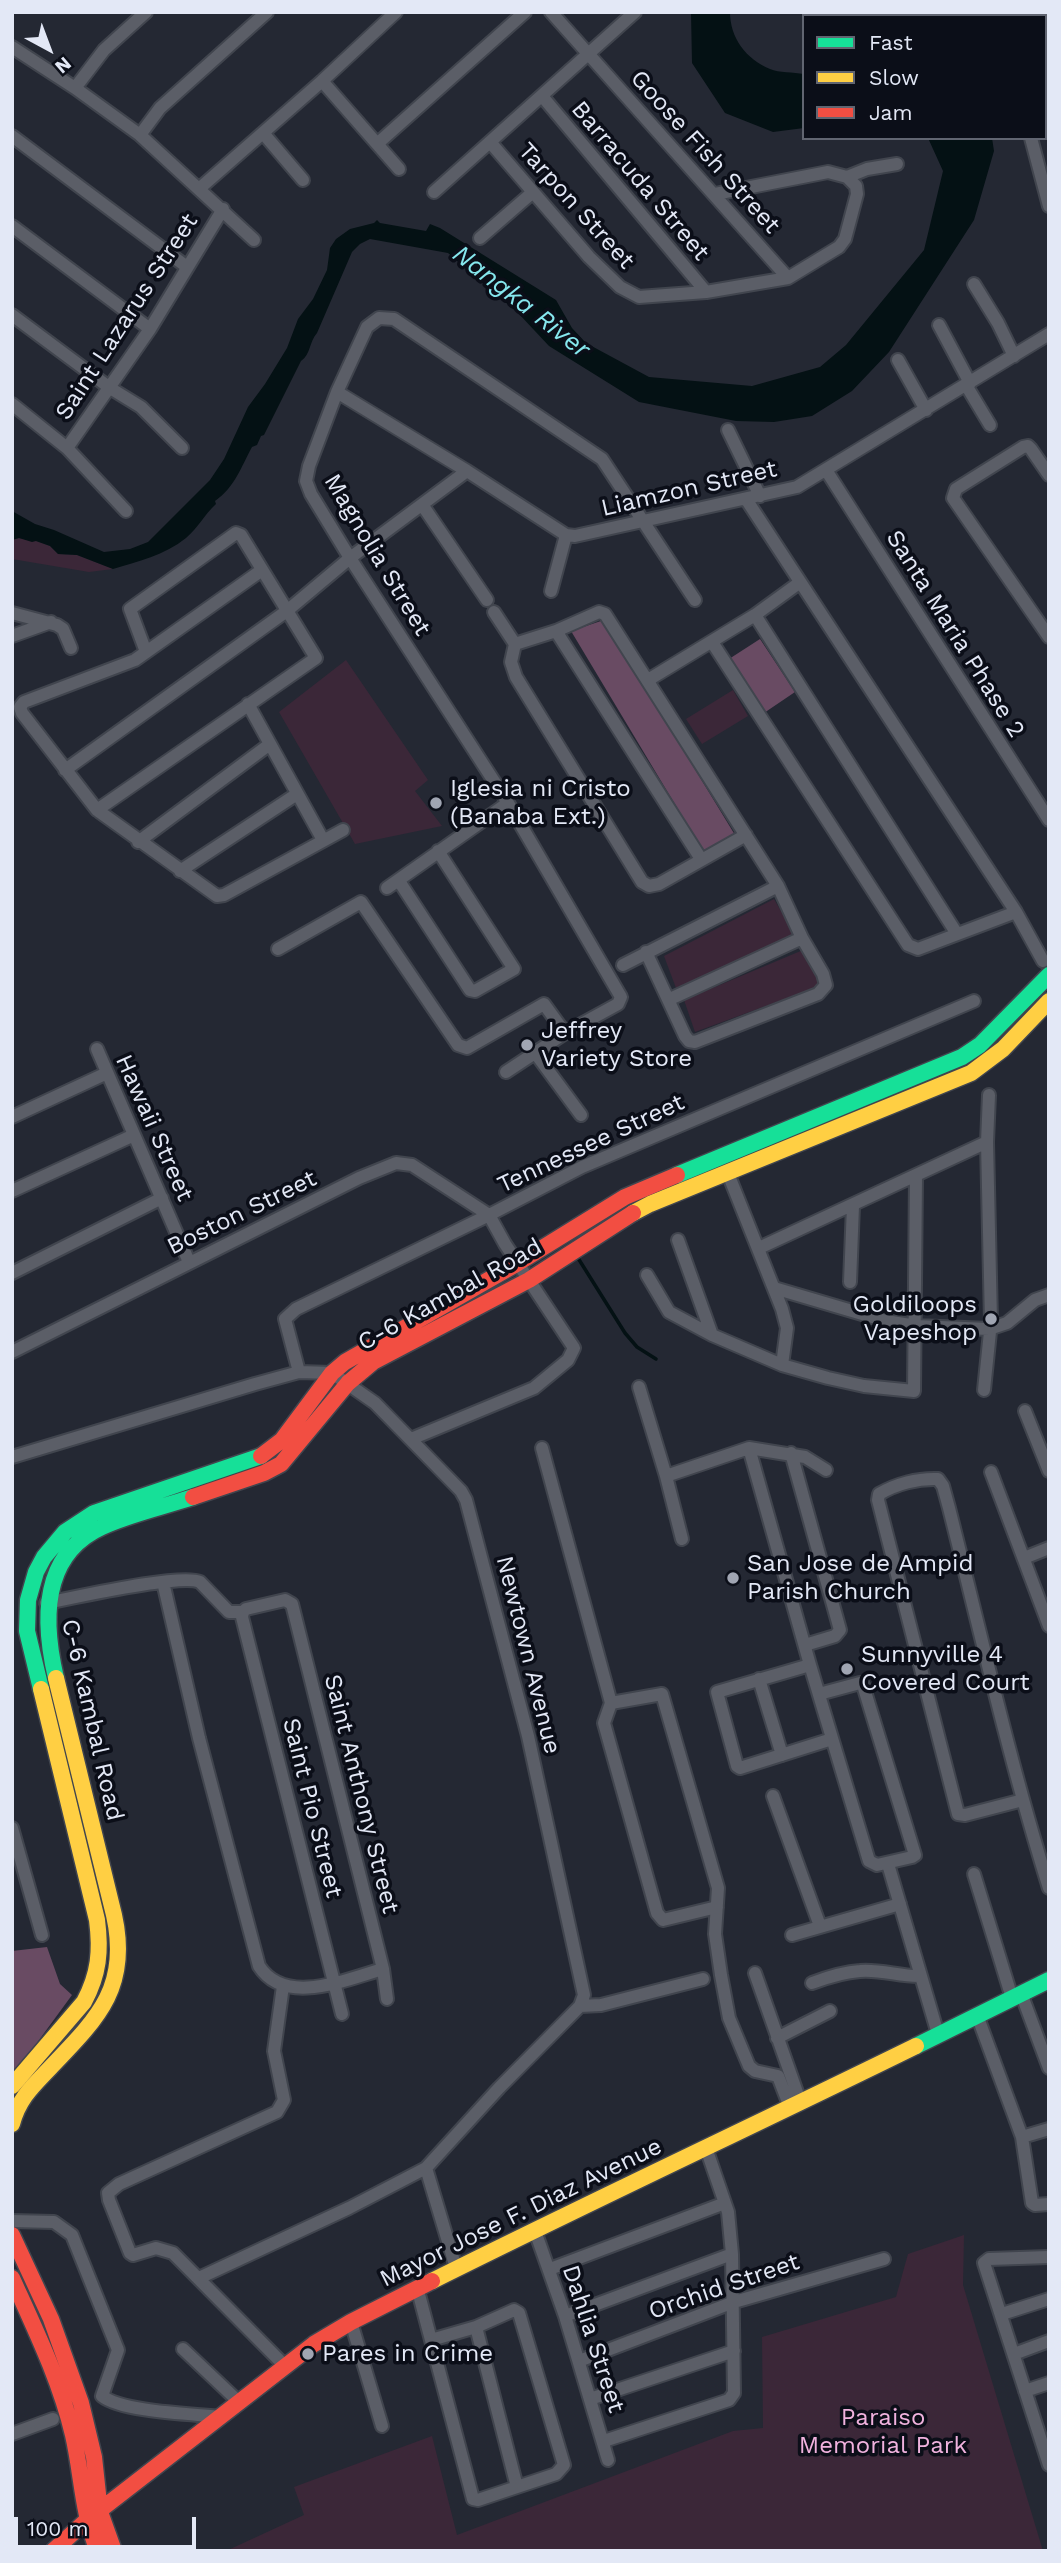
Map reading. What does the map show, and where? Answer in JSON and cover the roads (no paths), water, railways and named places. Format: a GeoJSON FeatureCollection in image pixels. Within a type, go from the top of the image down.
{"type":"FeatureCollection","features":[{"type":"Feature","properties":{"kind":"main road","name":"C-6 Kambal Road"},"geometry":{"type":"LineString","coordinates":[[12,2086],[80,2007],[91,1989],[99,1967],[97,1920],[27,1631],[30,1588],[44,1558],[65,1532],[94,1513],[237,1467],[272,1449],[332,1373],[345,1362],[633,1194],[962,1058],[980,1045],[1046,968]]}},
{"type":"Feature","properties":{"kind":"main road","name":"C-6 Kambal Road"},"geometry":{"type":"LineString","coordinates":[[12,2124],[17,2105],[27,2092],[96,2016],[110,1994],[119,1968],[119,1941],[114,1915],[45,1623],[51,1582],[77,1544],[100,1528],[264,1473],[281,1464],[348,1383],[373,1362],[529,1280],[634,1212],[727,1171],[971,1073],[990,1061],[1015,1039],[1049,1001]]}},
{"type":"Feature","properties":{"kind":"main road"},"geometry":{"type":"LineString","coordinates":[[65,1787],[81,1782]]}},
{"type":"Feature","properties":{"kind":"main road","name":"Mayor Jose F. Diaz Avenue"},"geometry":{"type":"LineString","coordinates":[[53,2551],[285,2366],[314,2344],[351,2322],[417,2287],[1049,1980]]}},
{"type":"Feature","properties":{"kind":"main road"},"geometry":{"type":"LineString","coordinates":[[12,2235],[51,2319],[82,2403],[94,2457],[93,2517],[114,2551]]}},
{"type":"Feature","properties":{"kind":"main road"},"geometry":{"type":"LineString","coordinates":[[12,2278],[50,2364],[65,2409],[93,2517],[98,2551]]}},
{"type":"Feature","properties":{"kind":"street"},"geometry":{"type":"LineString","coordinates":[[75,88],[104,50],[146,12]]}},
{"type":"Feature","properties":{"kind":"street"},"geometry":{"type":"LineString","coordinates":[[140,135],[160,108],[267,12]]}},
{"type":"Feature","properties":{"kind":"street"},"geometry":{"type":"LineString","coordinates":[[200,188],[396,12]]}},
{"type":"Feature","properties":{"kind":"street"},"geometry":{"type":"LineString","coordinates":[[377,144],[525,12]]}},
{"type":"Feature","properties":{"kind":"street","name":"Goose Fish Street"},"geometry":{"type":"LineString","coordinates":[[551,12],[788,278]]}},
{"type":"Feature","properties":{"kind":"street"},"geometry":{"type":"LineString","coordinates":[[434,192],[635,12]]}},
{"type":"Feature","properties":{"kind":"street"},"geometry":{"type":"LineString","coordinates":[[12,47],[140,135],[254,240]]}},
{"type":"Feature","properties":{"kind":"street"},"geometry":{"type":"LineString","coordinates":[[322,81],[399,169]]}},
{"type":"Feature","properties":{"kind":"street","name":"Barracuda Street"},"geometry":{"type":"LineString","coordinates":[[542,96],[706,292]]}},
{"type":"Feature","properties":{"kind":"street"},"geometry":{"type":"LineString","coordinates":[[262,133],[303,180]]}},
{"type":"Feature","properties":{"kind":"street"},"geometry":{"type":"LineString","coordinates":[[12,136],[187,267]]}},
{"type":"Feature","properties":{"kind":"street"},"geometry":{"type":"LineString","coordinates":[[1032,140],[1049,206]]}},
{"type":"Feature","properties":{"kind":"street","name":"Tarpon Street"},"geometry":{"type":"LineString","coordinates":[[490,142],[589,257],[627,292],[644,298],[706,292],[788,278],[829,256],[845,239],[857,194],[856,186],[847,177]]}},
{"type":"Feature","properties":{"kind":"street"},"geometry":{"type":"LineString","coordinates":[[715,194],[828,172],[847,177],[867,169],[897,164]]}},
{"type":"Feature","properties":{"kind":"street"},"geometry":{"type":"LineString","coordinates":[[480,238],[533,192]]}},
{"type":"Feature","properties":{"kind":"street","name":"Saint Lazarus Street"},"geometry":{"type":"LineString","coordinates":[[67,448],[150,329],[223,209]]}},
{"type":"Feature","properties":{"kind":"street"},"geometry":{"type":"LineString","coordinates":[[12,226],[150,329]]}},
{"type":"Feature","properties":{"kind":"street"},"geometry":{"type":"LineString","coordinates":[[974,284],[1014,356]]}},
{"type":"Feature","properties":{"kind":"street"},"geometry":{"type":"LineString","coordinates":[[12,315],[110,388],[141,407],[183,449]]}},
{"type":"Feature","properties":{"kind":"street","name":"Magnolia Street"},"geometry":{"type":"LineString","coordinates":[[565,1033],[618,1004],[621,997],[508,803],[350,558],[311,494],[306,481],[309,466],[337,392],[367,327],[379,318],[394,318],[602,458],[695,600]]}},
{"type":"Feature","properties":{"kind":"street"},"geometry":{"type":"LineString","coordinates":[[939,325],[990,425]]}},
{"type":"Feature","properties":{"kind":"street","name":"Liamzon Street"},"geometry":{"type":"LineString","coordinates":[[566,535],[582,535],[797,487],[1049,334]]}},
{"type":"Feature","properties":{"kind":"street"},"geometry":{"type":"LineString","coordinates":[[898,360],[926,410]]}},
{"type":"Feature","properties":{"kind":"street"},"geometry":{"type":"LineString","coordinates":[[337,392],[566,535],[551,591]]}},
{"type":"Feature","properties":{"kind":"street"},"geometry":{"type":"LineString","coordinates":[[12,404],[67,448],[126,511]]}},
{"type":"Feature","properties":{"kind":"street"},"geometry":{"type":"LineString","coordinates":[[728,430],[760,496]]}},
{"type":"Feature","properties":{"kind":"street"},"geometry":{"type":"LineString","coordinates":[[1049,475],[1031,449],[1028,446],[1023,447],[956,489],[953,498],[1049,638]]}},
{"type":"Feature","properties":{"kind":"street","name":"Santa Maria Phase 2"},"geometry":{"type":"LineString","coordinates":[[826,470],[1049,821]]}},
{"type":"Feature","properties":{"kind":"street"},"geometry":{"type":"LineString","coordinates":[[65,770],[288,610],[350,558],[467,471]]}},
{"type":"Feature","properties":{"kind":"street"},"geometry":{"type":"LineString","coordinates":[[746,499],[1016,912],[1046,968]]}},
{"type":"Feature","properties":{"kind":"street"},"geometry":{"type":"LineString","coordinates":[[423,506],[515,644],[511,662],[516,677],[642,882],[649,886],[659,884],[746,835]]}},
{"type":"Feature","properties":{"kind":"street"},"geometry":{"type":"LineString","coordinates":[[97,810],[316,658],[241,534],[232,535],[130,610],[146,652]]}},
{"type":"Feature","properties":{"kind":"street"},"geometry":{"type":"LineString","coordinates":[[262,570],[135,660],[24,702],[20,707],[97,810],[217,897],[343,830]]}},
{"type":"Feature","properties":{"kind":"street"},"geometry":{"type":"LineString","coordinates":[[648,680],[755,615],[799,583]]}},
{"type":"Feature","properties":{"kind":"street"},"geometry":{"type":"LineString","coordinates":[[515,644],[556,631],[603,611],[779,887],[802,938],[826,980],[825,989],[818,995],[695,1042],[689,1041],[646,952]]}},
{"type":"Feature","properties":{"kind":"street"},"geometry":{"type":"LineString","coordinates":[[12,613],[51,622],[63,629],[71,648]]}},
{"type":"Feature","properties":{"kind":"street"},"geometry":{"type":"LineString","coordinates":[[755,615],[957,934]]}},
{"type":"Feature","properties":{"kind":"street"},"geometry":{"type":"LineString","coordinates":[[12,636],[51,622]]}},
{"type":"Feature","properties":{"kind":"street"},"geometry":{"type":"LineString","coordinates":[[556,631],[701,859]]}},
{"type":"Feature","properties":{"kind":"street"},"geometry":{"type":"LineString","coordinates":[[712,642],[908,946],[918,949],[1016,912]]}},
{"type":"Feature","properties":{"kind":"street"},"geometry":{"type":"LineString","coordinates":[[248,704],[323,840]]}},
{"type":"Feature","properties":{"kind":"street"},"geometry":{"type":"LineString","coordinates":[[138,842],[270,744]]}},
{"type":"Feature","properties":{"kind":"street"},"geometry":{"type":"LineString","coordinates":[[180,871],[297,794]]}},
{"type":"Feature","properties":{"kind":"street"},"geometry":{"type":"LineString","coordinates":[[387,888],[508,803]]}},
{"type":"Feature","properties":{"kind":"street"},"geometry":{"type":"LineString","coordinates":[[399,881],[470,990],[475,991],[514,969],[438,851]]}},
{"type":"Feature","properties":{"kind":"street"},"geometry":{"type":"LineString","coordinates":[[623,965],[779,887]]}},
{"type":"Feature","properties":{"kind":"street"},"geometry":{"type":"LineString","coordinates":[[278,949],[361,902],[458,1045],[463,1048],[539,1004],[548,1007],[565,1033],[506,1072]]}},
{"type":"Feature","properties":{"kind":"street"},"geometry":{"type":"LineString","coordinates":[[670,999],[802,938]]}},
{"type":"Feature","properties":{"kind":"street","name":"Tennessee Street"},"geometry":{"type":"LineString","coordinates":[[299,1372],[286,1329],[285,1319],[288,1314],[562,1177],[975,1001]]}},
{"type":"Feature","properties":{"kind":"street","name":"Hawaii Street"},"geometry":{"type":"LineString","coordinates":[[97,1049],[189,1262]]}},
{"type":"Feature","properties":{"kind":"street"},"geometry":{"type":"LineString","coordinates":[[536,1054],[581,1115]]}},
{"type":"Feature","properties":{"kind":"street"},"geometry":{"type":"LineString","coordinates":[[12,1117],[107,1073]]}},
{"type":"Feature","properties":{"kind":"street"},"geometry":{"type":"LineString","coordinates":[[984,1390],[991,1322],[987,1142],[989,1095]]}},
{"type":"Feature","properties":{"kind":"street"},"geometry":{"type":"LineString","coordinates":[[12,1191],[134,1135]]}},
{"type":"Feature","properties":{"kind":"street"},"geometry":{"type":"LineString","coordinates":[[758,1248],[987,1142]]}},
{"type":"Feature","properties":{"kind":"street","name":"Boston Street"},"geometry":{"type":"LineString","coordinates":[[12,1352],[359,1178],[396,1163],[412,1165],[489,1215]]}},
{"type":"Feature","properties":{"kind":"street"},"geometry":{"type":"LineString","coordinates":[[727,1171],[774,1288],[787,1328],[782,1365]]}},
{"type":"Feature","properties":{"kind":"street"},"geometry":{"type":"LineString","coordinates":[[647,1275],[669,1312],[712,1335],[782,1365],[864,1386],[914,1391],[916,1176]]}},
{"type":"Feature","properties":{"kind":"street"},"geometry":{"type":"LineString","coordinates":[[12,1273],[162,1198]]}},
{"type":"Feature","properties":{"kind":"street"},"geometry":{"type":"LineString","coordinates":[[850,1282],[853,1206]]}},
{"type":"Feature","properties":{"kind":"street"},"geometry":{"type":"LineString","coordinates":[[411,1439],[534,1388],[573,1354],[571,1341],[489,1215]]}},
{"type":"Feature","properties":{"kind":"street"},"geometry":{"type":"LineString","coordinates":[[678,1240],[712,1335]]}},
{"type":"Feature","properties":{"kind":"street"},"geometry":{"type":"LineString","coordinates":[[774,1288],[886,1321],[916,1326],[989,1329],[1007,1323],[1044,1297]]}},
{"type":"Feature","properties":{"kind":"street"},"geometry":{"type":"LineString","coordinates":[[12,1457],[299,1372],[332,1373]]}},
{"type":"Feature","properties":{"kind":"street","name":"Newtown Avenue"},"geometry":{"type":"LineString","coordinates":[[332,1373],[374,1403],[464,1495],[534,1762],[584,1986],[580,2006]]}},
{"type":"Feature","properties":{"kind":"street"},"geometry":{"type":"LineString","coordinates":[[639,1387],[682,1539]]}},
{"type":"Feature","properties":{"kind":"street"},"geometry":{"type":"LineString","coordinates":[[1026,1411],[1049,1471]]}},
{"type":"Feature","properties":{"kind":"street"},"geometry":{"type":"LineString","coordinates":[[541,1448],[611,1703],[604,1723],[657,1913],[663,1920],[717,1907]]}},
{"type":"Feature","properties":{"kind":"street"},"geometry":{"type":"LineString","coordinates":[[666,1476],[749,1448],[791,1453],[805,1457],[827,1470]]}},
{"type":"Feature","properties":{"kind":"street"},"geometry":{"type":"LineString","coordinates":[[749,1448],[810,1665],[869,1861],[877,1866],[915,1854],[863,1685],[860,1683],[820,1694]]}},
{"type":"Feature","properties":{"kind":"street"},"geometry":{"type":"LineString","coordinates":[[791,1453],[840,1630],[835,1636],[805,1645]]}},
{"type":"Feature","properties":{"kind":"street"},"geometry":{"type":"LineString","coordinates":[[991,1472],[1049,1626]]}},
{"type":"Feature","properties":{"kind":"street"},"geometry":{"type":"LineString","coordinates":[[1023,1800],[965,1815],[958,1814],[878,1500],[879,1494],[890,1487],[930,1479],[938,1479],[943,1486],[1023,1800],[1049,1888]]}},
{"type":"Feature","properties":{"kind":"street"},"geometry":{"type":"LineString","coordinates":[[1024,1558],[1049,1548]]}},
{"type":"Feature","properties":{"kind":"street"},"geometry":{"type":"LineString","coordinates":[[46,1603],[194,1579],[229,1612],[243,1612]]}},
{"type":"Feature","properties":{"kind":"street"},"geometry":{"type":"LineString","coordinates":[[163,1582],[199,1738],[259,1966],[265,1976],[283,1986],[308,1987],[334,1983],[383,1969]]}},
{"type":"Feature","properties":{"kind":"street","name":"Saint Anthony Street"},"geometry":{"type":"LineString","coordinates":[[243,1612],[285,1600],[292,1604],[383,1969],[387,1999]]}},
{"type":"Feature","properties":{"kind":"street","name":"Saint Pio Street"},"geometry":{"type":"LineString","coordinates":[[243,1612],[242,1617],[342,2014]]}},
{"type":"Feature","properties":{"kind":"street"},"geometry":{"type":"LineString","coordinates":[[810,1665],[717,1692],[737,1766],[740,1768],[832,1740]]}},
{"type":"Feature","properties":{"kind":"street"},"geometry":{"type":"LineString","coordinates":[[760,1679],[782,1755]]}},
{"type":"Feature","properties":{"kind":"street"},"geometry":{"type":"LineString","coordinates":[[611,1703],[662,1694],[718,1888],[715,1934],[729,2018],[749,2066],[755,2071],[778,2076],[795,2104]]}},
{"type":"Feature","properties":{"kind":"street"},"geometry":{"type":"LineString","coordinates":[[773,1796],[820,1926]]}},
{"type":"Feature","properties":{"kind":"street"},"geometry":{"type":"LineString","coordinates":[[12,1828],[42,1935]]}},
{"type":"Feature","properties":{"kind":"street"},"geometry":{"type":"LineString","coordinates":[[888,1864],[938,2034]]}},
{"type":"Feature","properties":{"kind":"street"},"geometry":{"type":"LineString","coordinates":[[974,1874],[1016,1995],[1049,2068]]}},
{"type":"Feature","properties":{"kind":"street"},"geometry":{"type":"LineString","coordinates":[[792,1935],[900,1903]]}},
{"type":"Feature","properties":{"kind":"street"},"geometry":{"type":"LineString","coordinates":[[813,1983],[841,1973],[863,1970],[921,1976]]}},
{"type":"Feature","properties":{"kind":"street"},"geometry":{"type":"LineString","coordinates":[[755,1973],[795,2104]]}},
{"type":"Feature","properties":{"kind":"street"},"geometry":{"type":"LineString","coordinates":[[199,2278],[349,2208],[426,2168],[499,2088],[580,2006],[601,2005],[703,1979]]}},
{"type":"Feature","properties":{"kind":"street"},"geometry":{"type":"LineString","coordinates":[[283,1986],[274,2051],[284,2100],[277,2112],[119,2184],[108,2193],[130,2253],[133,2255],[156,2248],[173,2253],[285,2366]]}},
{"type":"Feature","properties":{"kind":"street"},"geometry":{"type":"LineString","coordinates":[[777,2038],[830,2011]]}},
{"type":"Feature","properties":{"kind":"street"},"geometry":{"type":"LineString","coordinates":[[977,2015],[1022,2137],[1032,2203],[1049,2204]]}},
{"type":"Feature","properties":{"kind":"street"},"geometry":{"type":"LineString","coordinates":[[1022,2137],[1049,2129]]}},
{"type":"Feature","properties":{"kind":"street"},"geometry":{"type":"LineString","coordinates":[[604,2441],[729,2400],[734,2393],[732,2254],[725,2203],[706,2148]]}},
{"type":"Feature","properties":{"kind":"street"},"geometry":{"type":"LineString","coordinates":[[426,2168],[456,2269]]}},
{"type":"Feature","properties":{"kind":"street"},"geometry":{"type":"LineString","coordinates":[[550,2269],[725,2203]]}},
{"type":"Feature","properties":{"kind":"street"},"geometry":{"type":"LineString","coordinates":[[12,2221],[54,2222],[72,2235],[118,2350],[102,2396],[114,2402],[141,2407],[221,2417]]}},
{"type":"Feature","properties":{"kind":"street","name":"Dahlia Street"},"geometry":{"type":"LineString","coordinates":[[535,2231],[565,2316],[608,2460]]}},
{"type":"Feature","properties":{"kind":"street"},"geometry":{"type":"LineString","coordinates":[[565,2316],[732,2254]]}},
{"type":"Feature","properties":{"kind":"street"},"geometry":{"type":"LineString","coordinates":[[1049,2257],[984,2263],[1025,2390],[1043,2427],[1049,2465]]}},
{"type":"Feature","properties":{"kind":"street","name":"Orchid Street"},"geometry":{"type":"LineString","coordinates":[[579,2361],[734,2302],[884,2259]]}},
{"type":"Feature","properties":{"kind":"street"},"geometry":{"type":"LineString","coordinates":[[417,2287],[471,2497],[478,2500],[556,2474],[564,2465],[519,2314],[514,2310],[476,2327],[431,2340]]}},
{"type":"Feature","properties":{"kind":"street"},"geometry":{"type":"LineString","coordinates":[[1002,2314],[1049,2299]]}},
{"type":"Feature","properties":{"kind":"street"},"geometry":{"type":"LineString","coordinates":[[351,2322],[382,2426]]}},
{"type":"Feature","properties":{"kind":"street"},"geometry":{"type":"LineString","coordinates":[[476,2327],[517,2487]]}},
{"type":"Feature","properties":{"kind":"street"},"geometry":{"type":"LineString","coordinates":[[1014,2354],[1049,2341]]}},
{"type":"Feature","properties":{"kind":"street"},"geometry":{"type":"LineString","coordinates":[[183,2349],[240,2403]]}},
{"type":"Feature","properties":{"kind":"street"},"geometry":{"type":"LineString","coordinates":[[590,2399],[734,2351]]}},
{"type":"Feature","properties":{"kind":"street"},"geometry":{"type":"LineString","coordinates":[[1025,2390],[1049,2383]]}},
{"type":"Feature","properties":{"kind":"street"},"geometry":{"type":"LineString","coordinates":[[12,2434],[53,2419]]}},
{"type":"Feature","properties":{"kind":"water"},"geometry":{"type":"Polygon","coordinates":[[[691,12],[730,12],[736,39],[754,60],[774,70],[802,74],[802,128],[773,132],[725,113],[692,63],[691,12]]]}},
{"type":"Feature","properties":{"kind":"water","name":"Nangka River"},"geometry":{"type":"Polygon","coordinates":[[[929,140],[992,140],[994,151],[974,220],[889,352],[852,391],[812,416],[774,422],[736,421],[639,402],[549,346],[519,314],[448,253],[370,239],[352,252],[317,333],[264,435],[257,445],[252,447],[233,483],[186,538],[160,553],[113,569],[77,555],[58,554],[50,546],[36,541],[19,538],[12,540],[12,511],[35,524],[104,552],[130,549],[148,542],[210,480],[224,459],[248,407],[287,348],[298,319],[313,299],[327,270],[330,248],[336,239],[350,229],[377,220],[380,223],[426,231],[430,224],[556,300],[572,328],[586,343],[649,377],[752,386],[820,367],[846,345],[924,250],[943,171],[929,140]]]}},
{"type":"Feature","properties":{"kind":"waterway"},"geometry":{"type":"LineString","coordinates":[[578,1258],[625,1333],[637,1347],[656,1359]]}},
{"type":"Feature","properties":{"kind":"place","name":"Iglesia ni Cristo (Banaba Ext.)"},"geometry":{"type":"Point","coordinates":[436,803]}},
{"type":"Feature","properties":{"kind":"place","name":"Jeffrey Variety Store"},"geometry":{"type":"Point","coordinates":[527,1045]}},
{"type":"Feature","properties":{"kind":"place","name":"Goldiloops Vapeshop"},"geometry":{"type":"Point","coordinates":[991,1319]}},
{"type":"Feature","properties":{"kind":"place","name":"San Jose de Ampid Parish Church"},"geometry":{"type":"Point","coordinates":[733,1578]}},
{"type":"Feature","properties":{"kind":"place","name":"Sunnyville 4 Covered Court"},"geometry":{"type":"Point","coordinates":[847,1669]}},
{"type":"Feature","properties":{"kind":"place","name":"Pares in Crime"},"geometry":{"type":"Point","coordinates":[308,2354]}},
{"type":"Feature","properties":{"kind":"park label","name":"Paraiso Memorial Park"},"geometry":{"type":"Point","coordinates":[883,2432]}}]}
